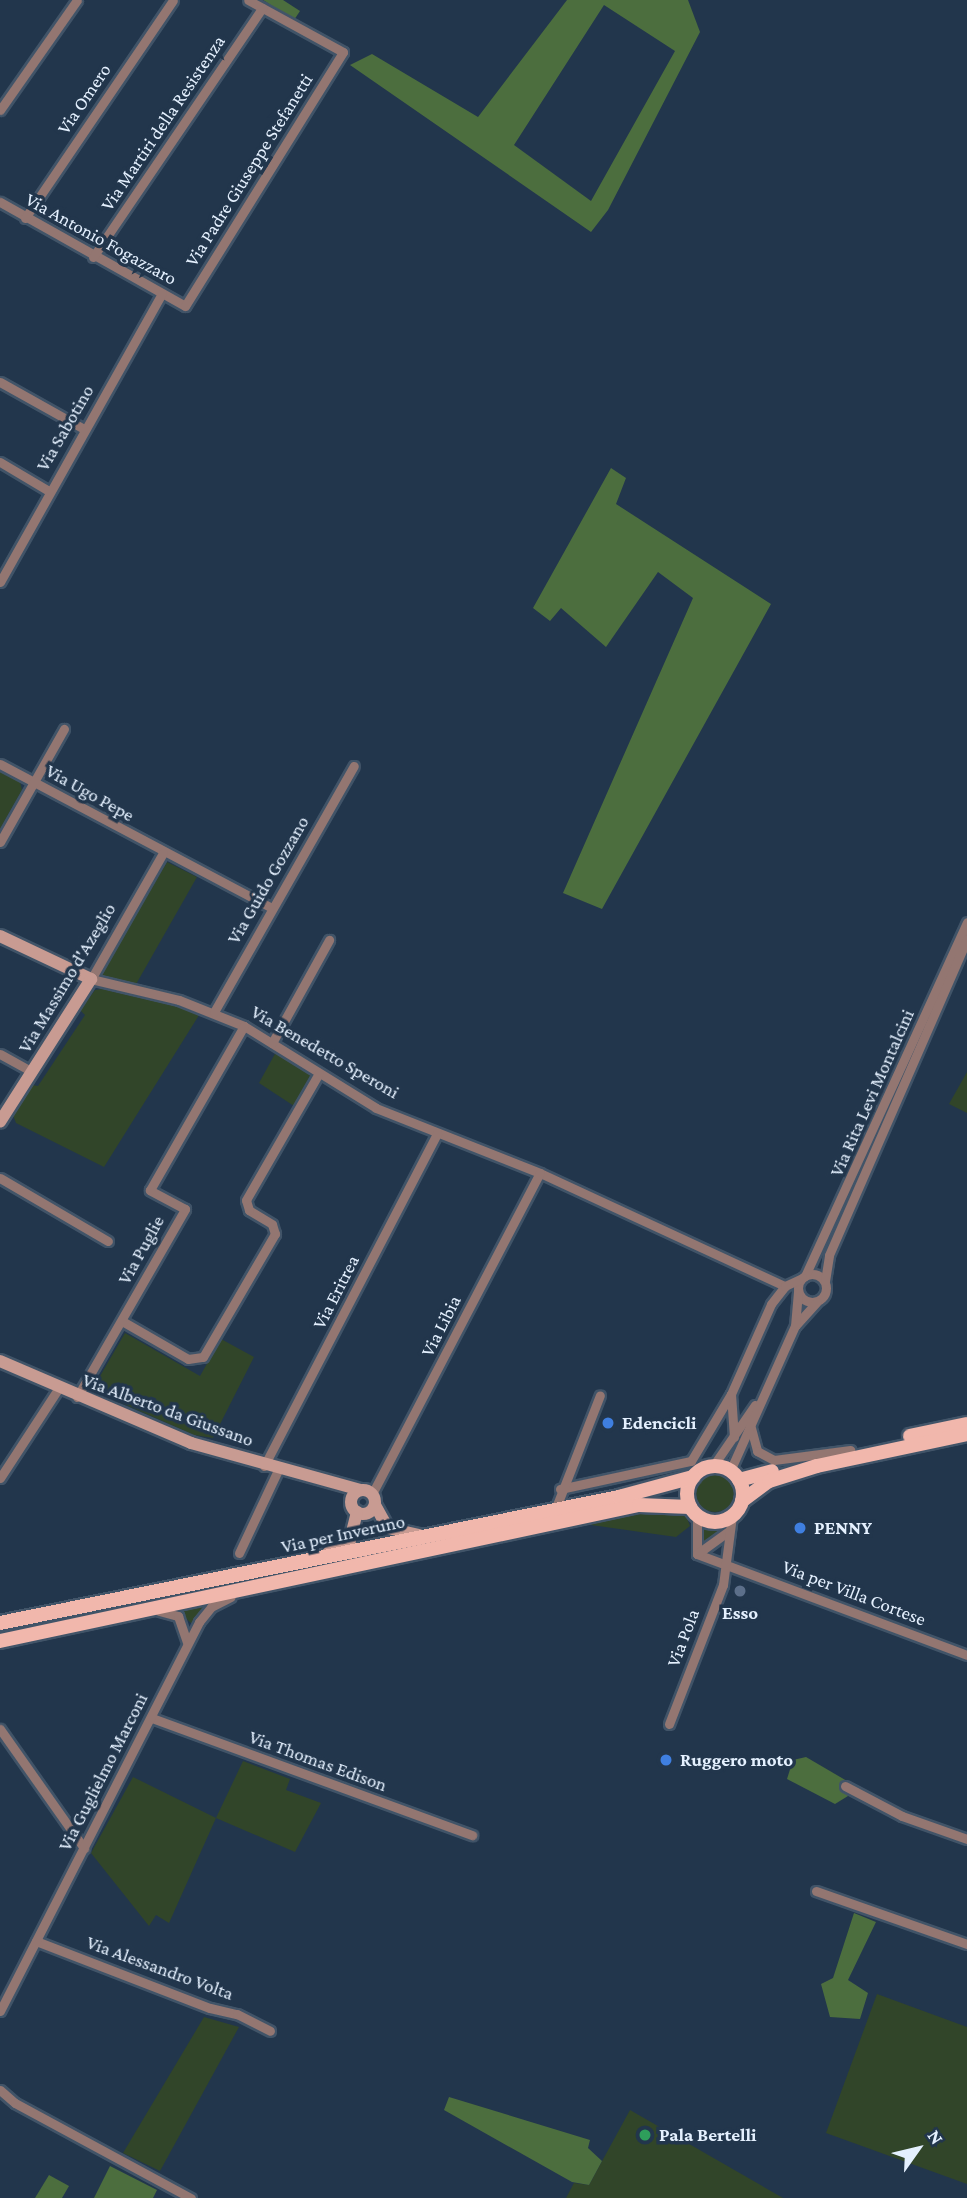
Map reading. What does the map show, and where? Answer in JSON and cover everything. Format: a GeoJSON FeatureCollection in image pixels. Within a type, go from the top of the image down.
{"type":"FeatureCollection","features":[{"type":"Feature","properties":{"kind":"main road"},"geometry":{"type":"LineString","coordinates":[[967,1423],[735,1476],[713,1466],[693,1477],[687,1492],[694,1511],[715,1522],[732,1516],[742,1501],[769,1481],[817,1466],[967,1434]]}},
{"type":"Feature","properties":{"kind":"main road"},"geometry":{"type":"LineString","coordinates":[[735,1476],[742,1501]]}},
{"type":"Feature","properties":{"kind":"main road","name":"Via per Inveruno"},"geometry":{"type":"LineString","coordinates":[[0,1623],[555,1510],[693,1477]]}},
{"type":"Feature","properties":{"kind":"main road","name":"Via per Inveruno"},"geometry":{"type":"LineString","coordinates":[[0,1641],[639,1506],[694,1511]]}},
{"type":"Feature","properties":{"kind":"street"},"geometry":{"type":"LineString","coordinates":[[0,110],[77,0]]}},
{"type":"Feature","properties":{"kind":"street","name":"Via Omero"},"geometry":{"type":"LineString","coordinates":[[24,218],[173,0]]}},
{"type":"Feature","properties":{"kind":"street"},"geometry":{"type":"LineString","coordinates":[[248,0],[262,8]]}},
{"type":"Feature","properties":{"kind":"street","name":"Via Padre Giuseppe Stefanetti"},"geometry":{"type":"LineString","coordinates":[[185,306],[343,52],[262,8]]}},
{"type":"Feature","properties":{"kind":"street","name":"Via Martiri della Resistenza"},"geometry":{"type":"LineString","coordinates":[[93,257],[262,8]]}},
{"type":"Feature","properties":{"kind":"street","name":"Via Antonio Fogazzaro"},"geometry":{"type":"LineString","coordinates":[[0,202],[93,257],[185,306]]}},
{"type":"Feature","properties":{"kind":"street","name":"Via Sabotino"},"geometry":{"type":"LineString","coordinates":[[0,582],[162,293]]}},
{"type":"Feature","properties":{"kind":"street"},"geometry":{"type":"LineString","coordinates":[[0,382],[84,429]]}},
{"type":"Feature","properties":{"kind":"street"},"geometry":{"type":"LineString","coordinates":[[0,462],[49,491]]}},
{"type":"Feature","properties":{"kind":"street"},"geometry":{"type":"LineString","coordinates":[[0,842],[64,729]]}},
{"type":"Feature","properties":{"kind":"street","name":"Via Ugo Pepe"},"geometry":{"type":"LineString","coordinates":[[0,764],[163,853],[272,908]]}},
{"type":"Feature","properties":{"kind":"street","name":"Via Guido Gozzano"},"geometry":{"type":"LineString","coordinates":[[214,1012],[354,766]]}},
{"type":"Feature","properties":{"kind":"street","name":"Via Massimo d'Azeglio"},"geometry":{"type":"LineString","coordinates":[[0,1122],[91,979],[163,853]]}},
{"type":"Feature","properties":{"kind":"street","name":"Via Rita Levi Montalcini"},"geometry":{"type":"LineString","coordinates":[[804,1277],[967,922]]}},
{"type":"Feature","properties":{"kind":"street","name":"Via Benedetto Speroni"},"geometry":{"type":"LineString","coordinates":[[0,936],[91,979],[214,1012],[244,1026],[376,1108],[540,1173],[785,1286]]}},
{"type":"Feature","properties":{"kind":"street","name":"Via Rita Levi Montalcini"},"geometry":{"type":"LineString","coordinates":[[825,1282],[829,1255],[967,939]]}},
{"type":"Feature","properties":{"kind":"street"},"geometry":{"type":"LineString","coordinates":[[272,1043],[329,940]]}},
{"type":"Feature","properties":{"kind":"street","name":"Via Puglie"},"geometry":{"type":"LineString","coordinates":[[76,1397],[185,1209],[149,1190],[244,1026]]}},
{"type":"Feature","properties":{"kind":"street"},"geometry":{"type":"LineString","coordinates":[[0,1054],[32,1072]]}},
{"type":"Feature","properties":{"kind":"street"},"geometry":{"type":"LineString","coordinates":[[122,1321],[188,1359],[202,1357],[275,1234],[272,1224],[248,1210],[246,1200],[319,1073]]}},
{"type":"Feature","properties":{"kind":"street","name":"Via Eritrea"},"geometry":{"type":"LineString","coordinates":[[264,1466],[437,1133]]}},
{"type":"Feature","properties":{"kind":"street","name":"Via Libia"},"geometry":{"type":"LineString","coordinates":[[369,1496],[540,1173]]}},
{"type":"Feature","properties":{"kind":"street"},"geometry":{"type":"LineString","coordinates":[[0,1178],[108,1241]]}},
{"type":"Feature","properties":{"kind":"street"},"geometry":{"type":"LineString","coordinates":[[560,1489],[691,1461],[731,1394],[771,1304],[785,1286],[804,1277],[818,1275],[825,1282],[826,1290],[795,1326],[751,1426],[735,1476]]}},
{"type":"Feature","properties":{"kind":"street"},"geometry":{"type":"LineString","coordinates":[[795,1326],[798,1290],[804,1277]]}},
{"type":"Feature","properties":{"kind":"street"},"geometry":{"type":"LineString","coordinates":[[798,1290],[806,1300],[819,1300]]}},
{"type":"Feature","properties":{"kind":"street","name":"Via Alberto da Giussano"},"geometry":{"type":"LineString","coordinates":[[0,1361],[76,1397],[191,1443],[369,1496]]}},
{"type":"Feature","properties":{"kind":"street"},"geometry":{"type":"LineString","coordinates":[[713,1466],[733,1432],[768,1386]]}},
{"type":"Feature","properties":{"kind":"street"},"geometry":{"type":"LineString","coordinates":[[0,1478],[58,1389]]}},
{"type":"Feature","properties":{"kind":"street"},"geometry":{"type":"LineString","coordinates":[[731,1394],[733,1432]]}},
{"type":"Feature","properties":{"kind":"street"},"geometry":{"type":"LineString","coordinates":[[555,1510],[560,1489],[600,1395]]}},
{"type":"Feature","properties":{"kind":"street"},"geometry":{"type":"LineString","coordinates":[[710,1429],[720,1423],[733,1432]]}},
{"type":"Feature","properties":{"kind":"street"},"geometry":{"type":"LineString","coordinates":[[751,1426],[757,1451],[774,1460],[850,1450]]}},
{"type":"Feature","properties":{"kind":"street"},"geometry":{"type":"LineString","coordinates":[[239,1553],[278,1470]]}},
{"type":"Feature","properties":{"kind":"street","name":"Via Alberto da Giussano"},"geometry":{"type":"LineString","coordinates":[[327,1482],[354,1507]]}},
{"type":"Feature","properties":{"kind":"street"},"geometry":{"type":"LineString","coordinates":[[354,1507],[368,1513],[369,1496]]}},
{"type":"Feature","properties":{"kind":"street"},"geometry":{"type":"LineString","coordinates":[[313,1560],[350,1540],[354,1507],[369,1496]]}},
{"type":"Feature","properties":{"kind":"street"},"geometry":{"type":"LineString","coordinates":[[369,1496],[388,1528],[405,1535],[429,1535]]}},
{"type":"Feature","properties":{"kind":"street"},"geometry":{"type":"LineString","coordinates":[[694,1511],[697,1554]]}},
{"type":"Feature","properties":{"kind":"street"},"geometry":{"type":"LineString","coordinates":[[728,1564],[732,1516]]}},
{"type":"Feature","properties":{"kind":"street"},"geometry":{"type":"LineString","coordinates":[[697,1554],[729,1531]]}},
{"type":"Feature","properties":{"kind":"street","name":"Via per Villa Cortese"},"geometry":{"type":"LineString","coordinates":[[697,1554],[967,1655]]}},
{"type":"Feature","properties":{"kind":"street","name":"Via Pola"},"geometry":{"type":"LineString","coordinates":[[669,1724],[728,1564]]}},
{"type":"Feature","properties":{"kind":"street","name":"Via Guglielmo Marconi"},"geometry":{"type":"LineString","coordinates":[[0,2011],[152,1718],[187,1644],[211,1607],[269,1584]]}},
{"type":"Feature","properties":{"kind":"street"},"geometry":{"type":"LineString","coordinates":[[141,1610],[178,1616],[187,1644]]}},
{"type":"Feature","properties":{"kind":"street","name":"Via Thomas Edison"},"geometry":{"type":"LineString","coordinates":[[152,1718],[472,1835]]}},
{"type":"Feature","properties":{"kind":"street"},"geometry":{"type":"LineString","coordinates":[[0,1729],[84,1847]]}},
{"type":"Feature","properties":{"kind":"street"},"geometry":{"type":"LineString","coordinates":[[845,1786],[902,1816],[967,1839]]}},
{"type":"Feature","properties":{"kind":"street"},"geometry":{"type":"LineString","coordinates":[[816,1891],[967,1944]]}},
{"type":"Feature","properties":{"kind":"street","name":"Via Alessandro Volta"},"geometry":{"type":"LineString","coordinates":[[36,1941],[237,2014],[270,2031]]}},
{"type":"Feature","properties":{"kind":"street"},"geometry":{"type":"LineString","coordinates":[[0,2090],[15,2102],[191,2198]]}},
{"type":"Feature","properties":{"kind":"green space"},"geometry":{"type":"Polygon","coordinates":[[[263,0],[283,0],[300,11],[294,20],[263,0]]]}},
{"type":"Feature","properties":{"kind":"green space"},"geometry":{"type":"Polygon","coordinates":[[[567,0],[688,0],[700,32],[608,210],[591,232],[350,65],[372,54],[478,117],[567,0]],[[604,5],[514,145],[591,201],[675,51],[604,5]]]}},
{"type":"Feature","properties":{"kind":"green space"},"geometry":{"type":"Polygon","coordinates":[[[611,468],[626,478],[616,504],[771,604],[602,909],[563,893],[693,598],[658,572],[606,647],[561,608],[550,621],[533,608],[611,468]]]}},
{"type":"Feature","properties":{"kind":"green space"},"geometry":{"type":"Polygon","coordinates":[[[0,772],[20,782],[22,790],[0,829],[0,772]]]}},
{"type":"Feature","properties":{"kind":"green space"},"geometry":{"type":"Polygon","coordinates":[[[167,862],[197,877],[135,986],[100,975],[167,862]]]}},
{"type":"Feature","properties":{"kind":"green space"},"geometry":{"type":"Polygon","coordinates":[[[102,989],[201,1012],[104,1167],[16,1123],[13,1115],[32,1085],[38,1086],[85,1015],[80,1010],[95,990],[102,989]]]}},
{"type":"Feature","properties":{"kind":"green space"},"geometry":{"type":"Polygon","coordinates":[[[276,1052],[311,1074],[294,1106],[259,1083],[276,1052]]]}},
{"type":"Feature","properties":{"kind":"green space"},"geometry":{"type":"Polygon","coordinates":[[[967,1072],[967,1113],[949,1104],[967,1072]]]}},
{"type":"Feature","properties":{"kind":"green space"},"geometry":{"type":"Polygon","coordinates":[[[125,1333],[200,1376],[221,1339],[254,1357],[213,1438],[194,1435],[92,1390],[125,1333]]]}},
{"type":"Feature","properties":{"kind":"green space"},"geometry":{"type":"Polygon","coordinates":[[[715,1474],[728,1480],[734,1493],[728,1506],[715,1512],[702,1506],[696,1493],[702,1480],[715,1474]]]}},
{"type":"Feature","properties":{"kind":"green space"},"geometry":{"type":"Polygon","coordinates":[[[641,1510],[685,1513],[690,1526],[676,1537],[577,1523],[641,1510]]]}},
{"type":"Feature","properties":{"kind":"green space"},"geometry":{"type":"Polygon","coordinates":[[[702,1524],[725,1524],[721,1533],[701,1546],[702,1524]]]}},
{"type":"Feature","properties":{"kind":"green space"},"geometry":{"type":"Polygon","coordinates":[[[214,1599],[192,1624],[175,1608],[214,1599]]]}},
{"type":"Feature","properties":{"kind":"green space"},"geometry":{"type":"Polygon","coordinates":[[[806,1757],[847,1781],[848,1796],[835,1804],[787,1779],[793,1760],[806,1757]]]}},
{"type":"Feature","properties":{"kind":"green space"},"geometry":{"type":"Polygon","coordinates":[[[243,1761],[290,1779],[286,1790],[321,1803],[295,1852],[216,1818],[243,1761]]]}},
{"type":"Feature","properties":{"kind":"green space"},"geometry":{"type":"Polygon","coordinates":[[[133,1777],[216,1818],[169,1923],[156,1915],[149,1926],[91,1853],[133,1777]]]}},
{"type":"Feature","properties":{"kind":"green space"},"geometry":{"type":"Polygon","coordinates":[[[854,1913],[876,1922],[848,1980],[868,1993],[860,2019],[830,2017],[821,1984],[833,1978],[854,1913]]]}},
{"type":"Feature","properties":{"kind":"green space"},"geometry":{"type":"Polygon","coordinates":[[[877,1994],[967,2027],[967,2184],[826,2133],[877,1994]]]}},
{"type":"Feature","properties":{"kind":"green space"},"geometry":{"type":"Polygon","coordinates":[[[204,2017],[239,2027],[160,2171],[123,2153],[204,2017]]]}},
{"type":"Feature","properties":{"kind":"green space"},"geometry":{"type":"Polygon","coordinates":[[[449,2097],[590,2140],[588,2148],[602,2161],[589,2185],[572,2182],[444,2110],[449,2097]]]}},
{"type":"Feature","properties":{"kind":"green space","name":"Pala Bertelli"},"geometry":{"type":"Polygon","coordinates":[[[630,2110],[783,2198],[566,2198],[574,2183],[589,2185],[630,2110]]]}},
{"type":"Feature","properties":{"kind":"green space"},"geometry":{"type":"Polygon","coordinates":[[[110,2166],[157,2190],[153,2198],[94,2198],[110,2166]]]}},
{"type":"Feature","properties":{"kind":"green space"},"geometry":{"type":"Polygon","coordinates":[[[49,2175],[69,2186],[62,2198],[35,2198],[49,2175]]]}},
{"type":"Feature","properties":{"kind":"place","name":"Edencicli"},"geometry":{"type":"Point","coordinates":[608,1423]}},
{"type":"Feature","properties":{"kind":"place","name":"PENNY"},"geometry":{"type":"Point","coordinates":[800,1528]}},
{"type":"Feature","properties":{"kind":"place","name":"Esso"},"geometry":{"type":"Point","coordinates":[740,1591]}},
{"type":"Feature","properties":{"kind":"place","name":"Ruggero moto"},"geometry":{"type":"Point","coordinates":[666,1760]}},
{"type":"Feature","properties":{"kind":"place","name":"Pala Bertelli"},"geometry":{"type":"Point","coordinates":[645,2135]}}]}
